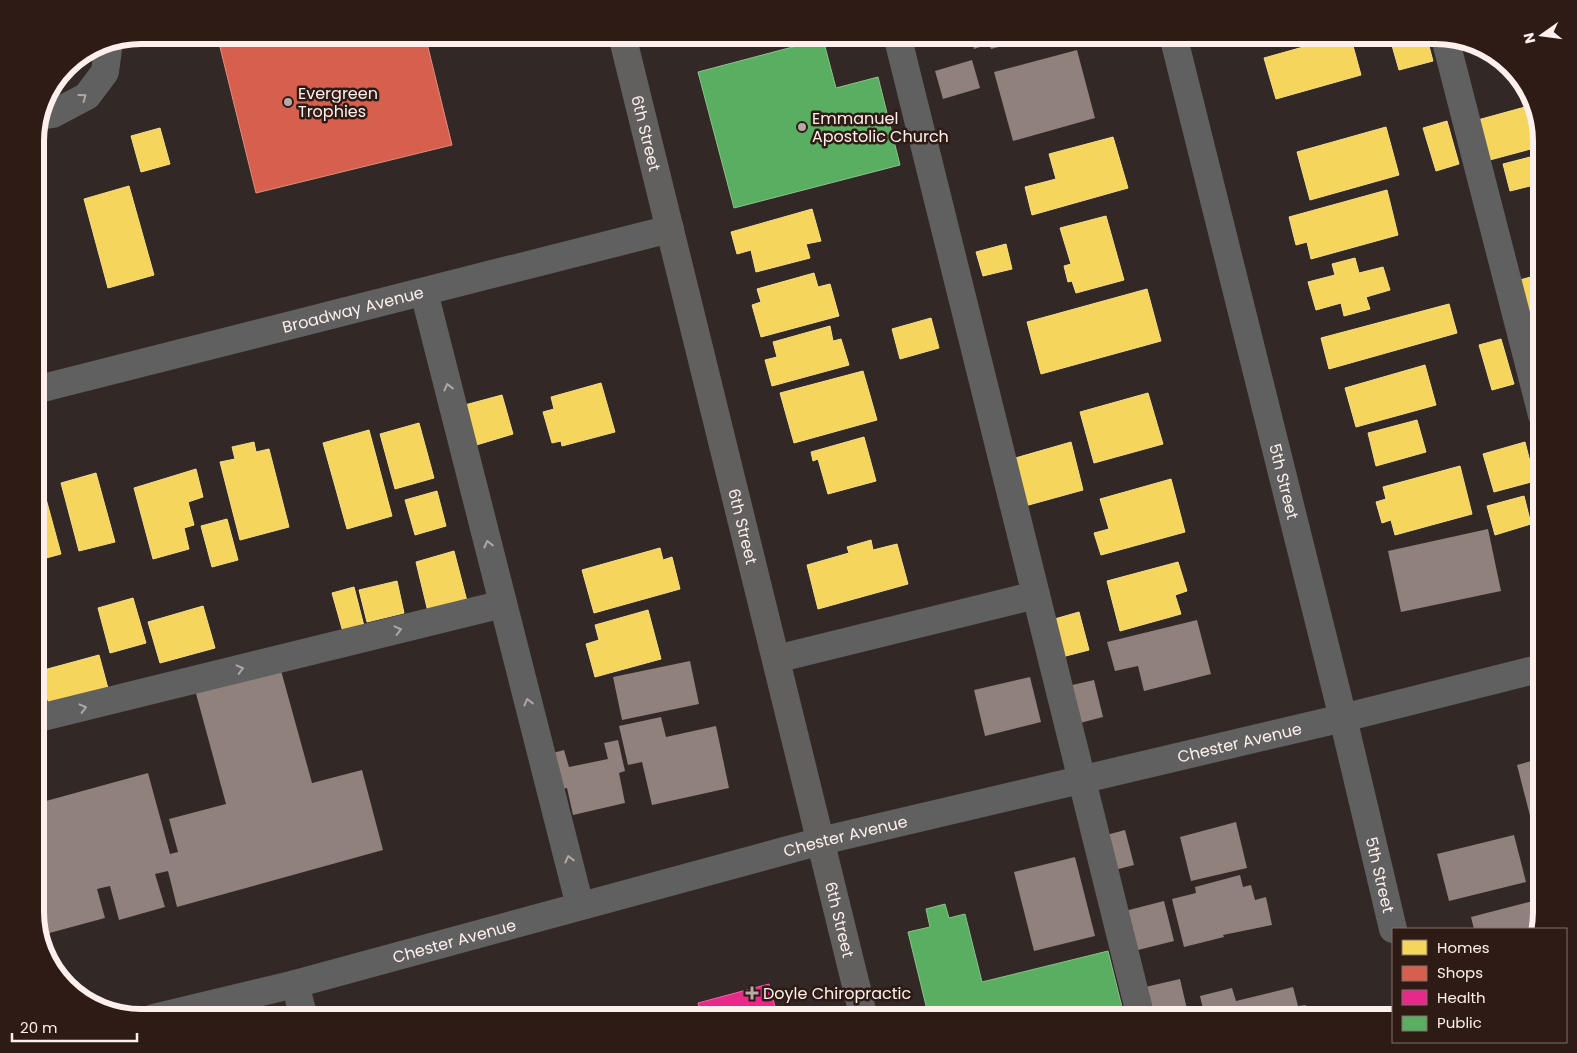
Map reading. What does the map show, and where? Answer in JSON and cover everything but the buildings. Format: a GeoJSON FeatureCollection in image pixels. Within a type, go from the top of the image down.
{"type":"FeatureCollection","features":[{"type":"Feature","properties":{"kind":"main road","name":"6th Street"},"geometry":{"type":"LineString","coordinates":[[624,44],[862,1009]]}},
{"type":"Feature","properties":{"kind":"street"},"geometry":{"type":"LineString","coordinates":[[899,44],[1140,1009]]}},
{"type":"Feature","properties":{"kind":"street","name":"5th Street"},"geometry":{"type":"LineString","coordinates":[[1175,44],[1343,718],[1393,928]]}},
{"type":"Feature","properties":{"kind":"street"},"geometry":{"type":"LineString","coordinates":[[1447,45],[1533,380]]}},
{"type":"Feature","properties":{"kind":"street"},"geometry":{"type":"LineString","coordinates":[[47,115],[53,114],[87,96],[104,72],[108,50]]}},
{"type":"Feature","properties":{"kind":"street","name":"Broadway Avenue"},"geometry":{"type":"LineString","coordinates":[[44,388],[670,229]]}},
{"type":"Feature","properties":{"kind":"street"},"geometry":{"type":"LineString","coordinates":[[424,292],[580,906]]}},
{"type":"Feature","properties":{"kind":"street"},"geometry":{"type":"LineString","coordinates":[[776,660],[1036,594]]}},
{"type":"Feature","properties":{"kind":"street"},"geometry":{"type":"LineString","coordinates":[[44,717],[503,604]]}},
{"type":"Feature","properties":{"kind":"street","name":"Chester Avenue"},"geometry":{"type":"LineString","coordinates":[[190,1009],[294,984],[820,841],[1343,718],[1533,670]]}},
{"type":"Feature","properties":{"kind":"street"},"geometry":{"type":"LineString","coordinates":[[294,984],[301,1009]]}},
{"type":"Feature","properties":{"kind":"place","name":"Evergreen Trophies"},"geometry":{"type":"Point","coordinates":[288,102]}},
{"type":"Feature","properties":{"kind":"place","name":"Emmanuel Apostolic Church"},"geometry":{"type":"Point","coordinates":[802,127]}},
{"type":"Feature","properties":{"kind":"place","name":"Doyle Chiropractic"},"geometry":{"type":"Point","coordinates":[752,993]}}]}
